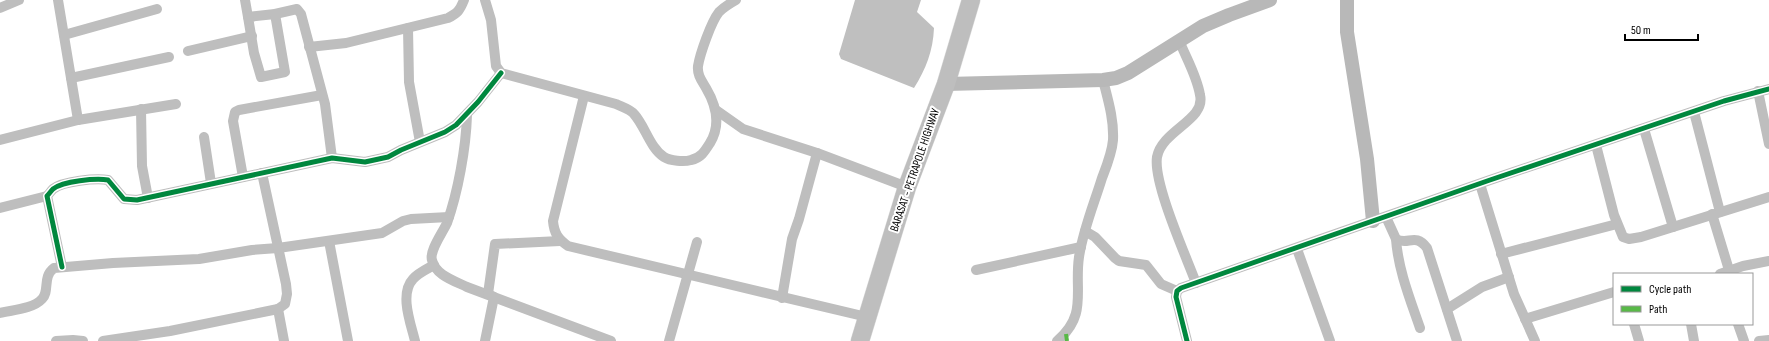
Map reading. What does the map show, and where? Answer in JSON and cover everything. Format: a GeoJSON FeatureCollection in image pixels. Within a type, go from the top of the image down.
{"type":"FeatureCollection","features":[{"type":"Feature","properties":{"kind":"highway","name":"BARASAT - PETRAPOLE HIGHWAY"},"geometry":{"type":"LineString","coordinates":[[860,341],[907,187],[946,84],[971,0]]}},
{"type":"Feature","properties":{"kind":"street"},"geometry":{"type":"LineString","coordinates":[[0,8],[19,0]]}},
{"type":"Feature","properties":{"kind":"street"},"geometry":{"type":"LineString","coordinates":[[58,0],[78,120]]}},
{"type":"Feature","properties":{"kind":"street"},"geometry":{"type":"LineString","coordinates":[[245,0],[261,77],[285,72],[275,14]]}},
{"type":"Feature","properties":{"kind":"street"},"geometry":{"type":"LineString","coordinates":[[300,0],[301,14],[326,110],[332,158]]}},
{"type":"Feature","properties":{"kind":"street"},"geometry":{"type":"LineString","coordinates":[[309,47],[346,43],[408,28],[458,13],[464,0]]}},
{"type":"Feature","properties":{"kind":"street"},"geometry":{"type":"LineString","coordinates":[[485,0],[491,20],[496,66],[501,74],[625,108],[634,114],[656,148],[664,157],[685,161],[693,160],[704,153],[713,138],[716,128],[716,110],[712,98],[698,74],[698,65],[707,36],[718,14],[726,6],[736,0]]}},
{"type":"Feature","properties":{"kind":"street"},"geometry":{"type":"LineString","coordinates":[[946,84],[1103,80],[1116,78],[1128,73],[1179,40],[1209,23],[1270,0]]}},
{"type":"Feature","properties":{"kind":"street"},"geometry":{"type":"LineString","coordinates":[[1347,0],[1347,32],[1367,159],[1379,219],[1396,239],[1404,241],[1417,239],[1427,248],[1457,341]]}},
{"type":"Feature","properties":{"kind":"street"},"geometry":{"type":"LineString","coordinates":[[64,35],[157,9]]}},
{"type":"Feature","properties":{"kind":"street"},"geometry":{"type":"LineString","coordinates":[[248,17],[275,14],[297,9],[301,14]]}},
{"type":"Feature","properties":{"kind":"street"},"geometry":{"type":"LineString","coordinates":[[408,28],[409,82],[420,142]]}},
{"type":"Feature","properties":{"kind":"street"},"geometry":{"type":"LineString","coordinates":[[188,51],[252,36]]}},
{"type":"Feature","properties":{"kind":"street"},"geometry":{"type":"LineString","coordinates":[[1179,40],[1197,83],[1201,96],[1200,104],[1192,117],[1166,138],[1159,149],[1157,159],[1159,180],[1196,283]]}},
{"type":"Feature","properties":{"kind":"street"},"geometry":{"type":"LineString","coordinates":[[71,78],[168,57]]}},
{"type":"Feature","properties":{"kind":"street"},"geometry":{"type":"LineString","coordinates":[[0,208],[47,196],[53,189],[64,184],[101,179],[108,180],[124,199],[130,201],[332,158],[365,162],[388,157],[445,132],[456,125],[467,115],[501,74]]}},
{"type":"Feature","properties":{"kind":"street"},"geometry":{"type":"LineString","coordinates":[[1057,341],[1066,337],[1074,322],[1077,312],[1079,257],[1081,247],[1112,147],[1111,112],[1103,80]]}},
{"type":"Feature","properties":{"kind":"street"},"geometry":{"type":"LineString","coordinates":[[1085,231],[1095,236],[1115,258],[1146,265],[1161,284],[1177,291],[1196,283],[1480,184],[1694,112],[1758,91],[1769,89]]}},
{"type":"Feature","properties":{"kind":"street"},"geometry":{"type":"LineString","coordinates":[[1758,91],[1769,144]]}},
{"type":"Feature","properties":{"kind":"street"},"geometry":{"type":"LineString","coordinates":[[243,177],[233,121],[235,112],[322,94]]}},
{"type":"Feature","properties":{"kind":"street"},"geometry":{"type":"LineString","coordinates":[[584,96],[553,221],[554,232],[560,241],[568,246],[688,273],[782,298],[867,317]]}},
{"type":"Feature","properties":{"kind":"street"},"geometry":{"type":"LineString","coordinates":[[0,140],[78,120],[176,104]]}},
{"type":"Feature","properties":{"kind":"street"},"geometry":{"type":"LineString","coordinates":[[141,109],[142,166],[148,198]]}},
{"type":"Feature","properties":{"kind":"street"},"geometry":{"type":"LineString","coordinates":[[716,110],[743,129],[817,153],[907,187]]}},
{"type":"Feature","properties":{"kind":"street"},"geometry":{"type":"LineString","coordinates":[[1694,112],[1716,213],[1724,273],[1743,266],[1769,262]]}},
{"type":"Feature","properties":{"kind":"street"},"geometry":{"type":"LineString","coordinates":[[467,115],[464,148],[449,216],[433,251],[431,259],[434,265],[446,277],[467,287],[611,341]]}},
{"type":"Feature","properties":{"kind":"street"},"geometry":{"type":"LineString","coordinates":[[1644,129],[1673,226]]}},
{"type":"Feature","properties":{"kind":"street"},"geometry":{"type":"LineString","coordinates":[[204,137],[211,183]]}},
{"type":"Feature","properties":{"kind":"street"},"geometry":{"type":"LineString","coordinates":[[1596,145],[1617,224],[1623,237],[1629,239],[1769,196]]}},
{"type":"Feature","properties":{"kind":"street"},"geometry":{"type":"LineString","coordinates":[[782,298],[792,239],[817,153]]}},
{"type":"Feature","properties":{"kind":"street"},"geometry":{"type":"LineString","coordinates":[[103,341],[166,331],[278,309],[285,304],[287,294],[286,284],[262,173]]}},
{"type":"Feature","properties":{"kind":"street"},"geometry":{"type":"LineString","coordinates":[[1480,184],[1509,278],[1535,341]]}},
{"type":"Feature","properties":{"kind":"street"},"geometry":{"type":"LineString","coordinates":[[47,196],[62,267]]}},
{"type":"Feature","properties":{"kind":"street"},"geometry":{"type":"LineString","coordinates":[[0,313],[30,306],[42,299],[45,292],[47,276],[54,268],[198,259],[252,250],[278,248],[382,233],[403,221],[449,216]]}},
{"type":"Feature","properties":{"kind":"street"},"geometry":{"type":"LineString","coordinates":[[1501,254],[1617,224]]}},
{"type":"Feature","properties":{"kind":"street"},"geometry":{"type":"LineString","coordinates":[[1396,239],[1397,253],[1404,281],[1420,328]]}},
{"type":"Feature","properties":{"kind":"street"},"geometry":{"type":"LineString","coordinates":[[329,241],[348,341]]}},
{"type":"Feature","properties":{"kind":"street"},"geometry":{"type":"LineString","coordinates":[[494,297],[488,294],[495,244],[560,241]]}},
{"type":"Feature","properties":{"kind":"street"},"geometry":{"type":"LineString","coordinates":[[669,341],[697,242]]}},
{"type":"Feature","properties":{"kind":"street"},"geometry":{"type":"LineString","coordinates":[[976,270],[1081,247]]}},
{"type":"Feature","properties":{"kind":"street"},"geometry":{"type":"LineString","coordinates":[[1296,249],[1330,341]]}},
{"type":"Feature","properties":{"kind":"street"},"geometry":{"type":"LineString","coordinates":[[415,341],[407,304],[408,286],[413,279],[434,265]]}},
{"type":"Feature","properties":{"kind":"street"},"geometry":{"type":"LineString","coordinates":[[1447,309],[1482,287],[1509,278]]}},
{"type":"Feature","properties":{"kind":"street"},"geometry":{"type":"LineString","coordinates":[[1177,291],[1177,303],[1187,341]]}},
{"type":"Feature","properties":{"kind":"street"},"geometry":{"type":"LineString","coordinates":[[1525,319],[1613,292]]}},
{"type":"Feature","properties":{"kind":"street"},"geometry":{"type":"LineString","coordinates":[[485,341],[494,297]]}},
{"type":"Feature","properties":{"kind":"street"},"geometry":{"type":"LineString","coordinates":[[278,309],[284,341]]}},
{"type":"Feature","properties":{"kind":"street"},"geometry":{"type":"LineString","coordinates":[[1634,325],[1639,341]]}},
{"type":"Feature","properties":{"kind":"street"},"geometry":{"type":"LineString","coordinates":[[1690,325],[1694,341]]}},
{"type":"Feature","properties":{"kind":"street"},"geometry":{"type":"LineString","coordinates":[[1738,325],[1744,341]]}},
{"type":"Feature","properties":{"kind":"street"},"geometry":{"type":"LineString","coordinates":[[1759,341],[1769,340]]}},
{"type":"Feature","properties":{"kind":"street"},"geometry":{"type":"LineString","coordinates":[[56,341],[83,341]]}},
{"type":"Feature","properties":{"kind":"shaded area"},"geometry":{"type":"Polygon","coordinates":[[[855,0],[921,0],[917,12],[934,28],[928,60],[914,88],[841,59],[839,54],[855,0]]]}},
{"type":"Feature","properties":{"kind":"marked path"},"geometry":{"type":"LineString","coordinates":[[1066,334],[1067,341]]}},
{"type":"Feature","properties":{"kind":"cycle path"},"geometry":{"type":"LineString","coordinates":[[62,267],[47,196],[58,186],[96,179],[108,180],[124,199],[137,200],[332,158],[365,162],[388,157],[445,132],[456,125],[478,102],[501,73]]}},
{"type":"Feature","properties":{"kind":"cycle path"},"geometry":{"type":"LineString","coordinates":[[1187,341],[1176,297],[1177,291],[1181,288],[1490,180],[1724,101],[1769,89]]}}]}
